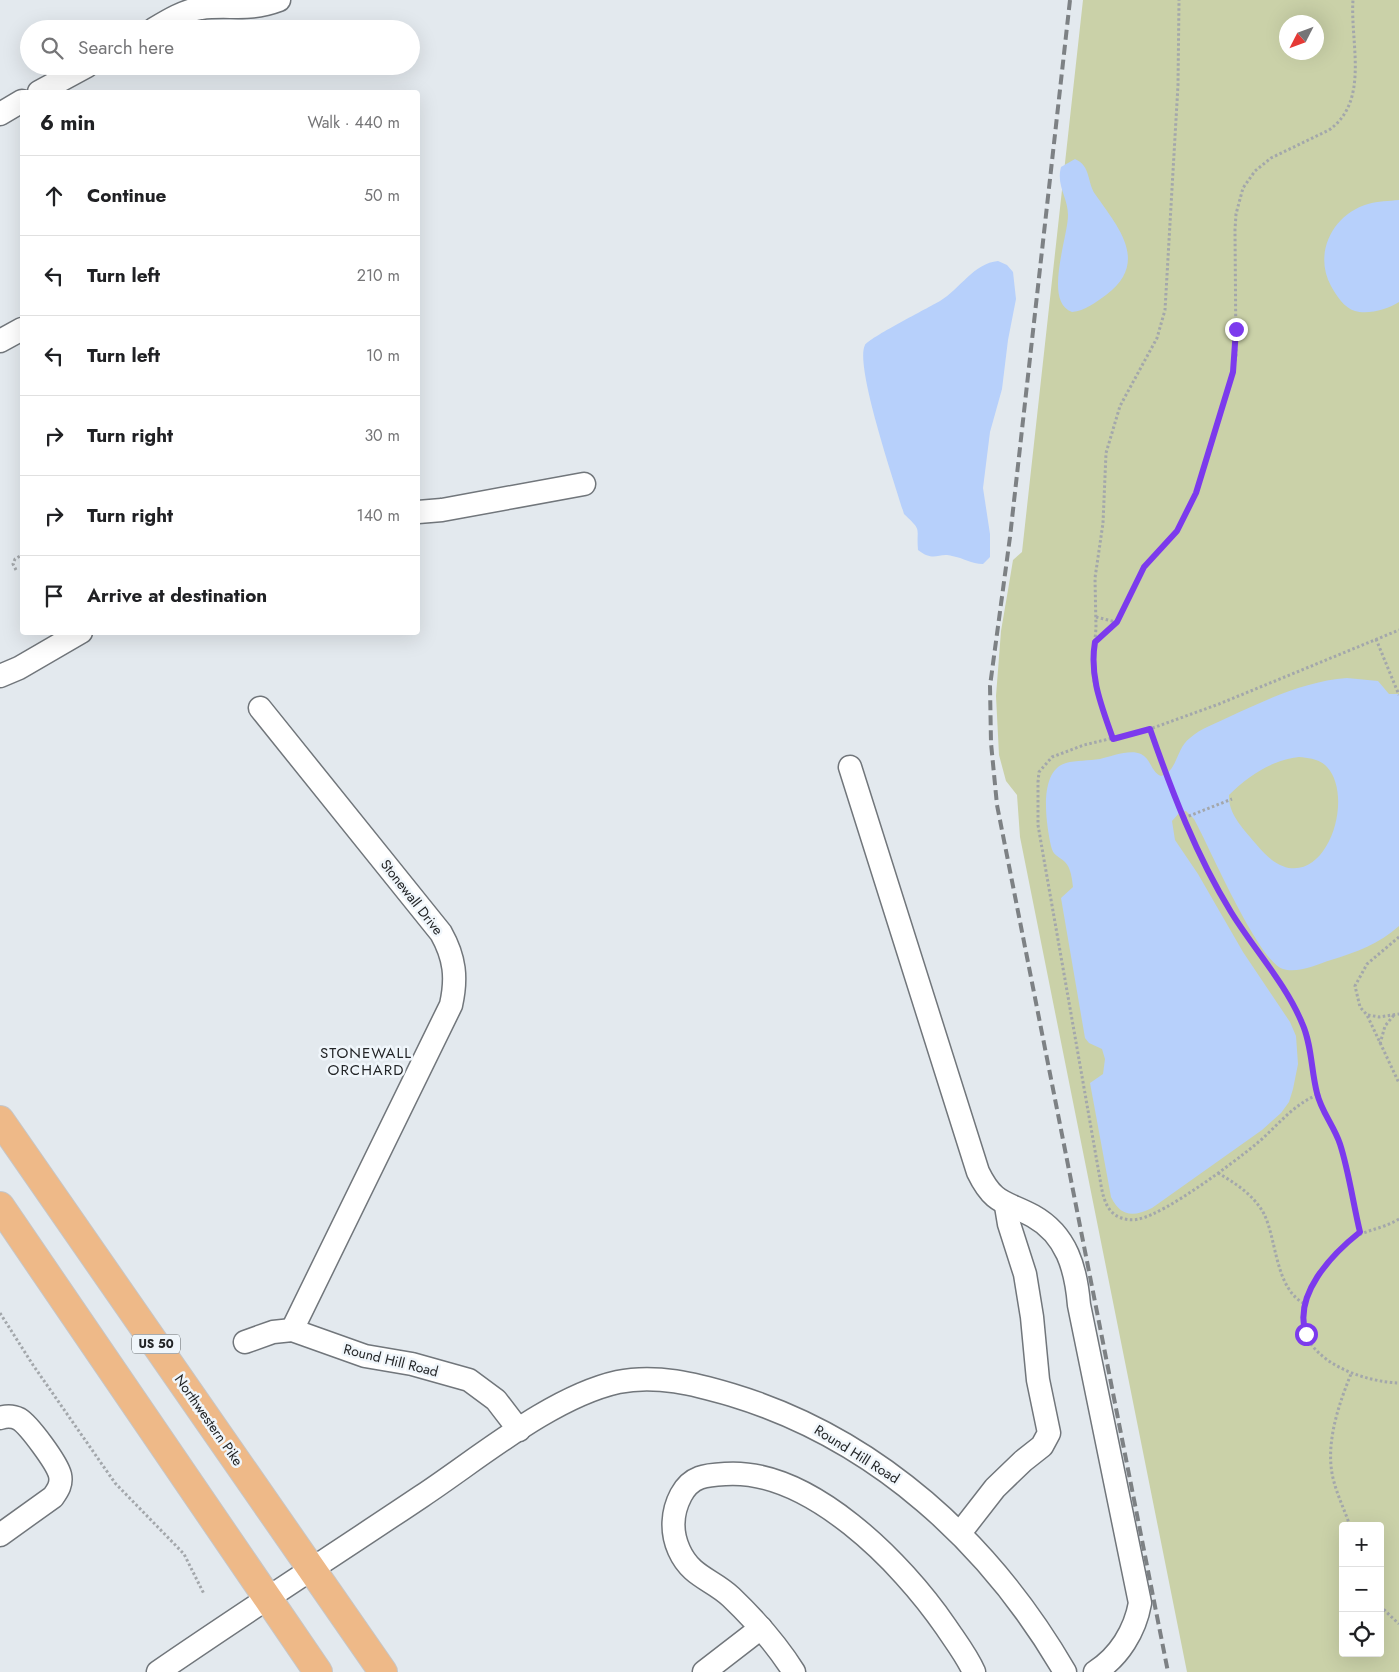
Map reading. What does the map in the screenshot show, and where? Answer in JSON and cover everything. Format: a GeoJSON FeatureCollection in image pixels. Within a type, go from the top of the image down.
{"type":"FeatureCollection","features":[{"type":"Feature","properties":{"kind":"main road","name":"Northwestern Pike"},"geometry":{"type":"LineString","coordinates":[[0,1120],[383,1672]]}},
{"type":"Feature","properties":{"kind":"main road"},"geometry":{"type":"LineString","coordinates":[[0,1206],[318,1672]]}},
{"type":"Feature","properties":{"kind":"street"},"geometry":{"type":"LineString","coordinates":[[170,20],[180,14],[200,8],[244,9],[263,6],[279,0]]}},
{"type":"Feature","properties":{"kind":"street"},"geometry":{"type":"LineString","coordinates":[[43,90],[70,75]]}},
{"type":"Feature","properties":{"kind":"street"},"geometry":{"type":"LineString","coordinates":[[0,114],[20,102]]}},
{"type":"Feature","properties":{"kind":"street"},"geometry":{"type":"LineString","coordinates":[[0,341],[20,330]]}},
{"type":"Feature","properties":{"kind":"street"},"geometry":{"type":"LineString","coordinates":[[420,512],[442,510],[584,484]]}},
{"type":"Feature","properties":{"kind":"street"},"geometry":{"type":"LineString","coordinates":[[0,676],[19,668],[76,635]]}},
{"type":"Feature","properties":{"kind":"street","name":"Stonewall Drive"},"geometry":{"type":"LineString","coordinates":[[260,708],[441,933],[450,948],[456,970],[455,988],[451,1005],[292,1330]]}},
{"type":"Feature","properties":{"kind":"street"},"geometry":{"type":"LineString","coordinates":[[850,767],[978,1172],[993,1195],[1006,1206],[1033,1216],[1051,1228],[1063,1242],[1071,1259],[1125,1520],[1140,1603],[1133,1629],[1121,1649],[1095,1672]]}},
{"type":"Feature","properties":{"kind":"street"},"geometry":{"type":"LineString","coordinates":[[960,1533],[995,1488],[1022,1460],[1042,1446],[1049,1433],[1038,1380],[1032,1317],[1025,1274],[1009,1224],[1006,1206]]}},
{"type":"Feature","properties":{"kind":"street","name":"Round Hill Road"},"geometry":{"type":"LineString","coordinates":[[245,1342],[273,1332],[292,1330],[365,1356],[412,1364],[469,1380],[496,1400],[520,1430]]}},
{"type":"Feature","properties":{"kind":"street","name":"Round Hill Road"},"geometry":{"type":"LineString","coordinates":[[158,1672],[267,1597],[568,1400],[618,1382],[658,1379],[702,1386],[788,1415],[831,1435],[871,1459],[909,1486],[960,1533],[1015,1596],[1065,1672]]}},
{"type":"Feature","properties":{"kind":"street"},"geometry":{"type":"LineString","coordinates":[[0,1418],[14,1417],[25,1424],[54,1463],[60,1477],[59,1488],[53,1497],[0,1536]]}},
{"type":"Feature","properties":{"kind":"street"},"geometry":{"type":"LineString","coordinates":[[794,1672],[760,1628],[730,1595],[700,1576],[690,1567],[679,1550],[675,1537],[673,1518],[677,1503],[684,1490],[694,1479],[710,1474],[734,1473],[757,1476],[795,1490],[837,1514],[875,1543],[903,1571],[929,1602],[969,1660],[974,1672]]}},
{"type":"Feature","properties":{"kind":"street"},"geometry":{"type":"LineString","coordinates":[[704,1672],[760,1628]]}},
{"type":"Feature","properties":{"kind":"path"},"geometry":{"type":"LineString","coordinates":[[1113,739],[1094,682],[1095,578],[1103,523],[1108,439],[1132,383],[1157,338],[1165,310],[1178,85],[1179,0]]}},
{"type":"Feature","properties":{"kind":"path"},"geometry":{"type":"LineString","coordinates":[[1095,642],[1117,622],[1144,567],[1177,531],[1186,514],[1206,462],[1236,356],[1235,230],[1239,199],[1248,180],[1262,164],[1329,130],[1338,124],[1349,108],[1355,85],[1353,0]]}},
{"type":"Feature","properties":{"kind":"path"},"geometry":{"type":"LineString","coordinates":[[16,570],[13,564],[15,559],[20,556]]}},
{"type":"Feature","properties":{"kind":"path"},"geometry":{"type":"LineString","coordinates":[[1096,617],[1108,622],[1117,622]]}},
{"type":"Feature","properties":{"kind":"path"},"geometry":{"type":"LineString","coordinates":[[1317,1095],[1301,1103],[1255,1145],[1218,1173],[1162,1209],[1138,1219],[1128,1220],[1113,1214],[1103,1196],[1038,825],[1039,772],[1044,764],[1060,753],[1150,729],[1219,704],[1399,630]]}},
{"type":"Feature","properties":{"kind":"path"},"geometry":{"type":"LineString","coordinates":[[1376,639],[1399,695]]}},
{"type":"Feature","properties":{"kind":"path"},"geometry":{"type":"LineString","coordinates":[[1150,729],[1184,818],[1229,910],[1250,944],[1286,992],[1303,1024],[1309,1045],[1317,1095],[1339,1142],[1360,1232]]}},
{"type":"Feature","properties":{"kind":"path"},"geometry":{"type":"LineString","coordinates":[[1184,818],[1232,799]]}},
{"type":"Feature","properties":{"kind":"path"},"geometry":{"type":"LineString","coordinates":[[1399,937],[1367,964],[1355,986],[1360,1008],[1367,1015],[1399,1083]]}},
{"type":"Feature","properties":{"kind":"path"},"geometry":{"type":"LineString","coordinates":[[1367,1015],[1379,1017],[1399,1014]]}},
{"type":"Feature","properties":{"kind":"path"},"geometry":{"type":"LineString","coordinates":[[1380,1044],[1385,1026],[1394,1015]]}},
{"type":"Feature","properties":{"kind":"path"},"geometry":{"type":"LineString","coordinates":[[1218,1173],[1245,1191],[1264,1213],[1279,1265],[1289,1290],[1295,1298],[1305,1305]]}},
{"type":"Feature","properties":{"kind":"path"},"geometry":{"type":"LineString","coordinates":[[1399,1219],[1382,1228],[1360,1232],[1344,1245],[1323,1270],[1305,1305],[1303,1326],[1309,1338],[1325,1357],[1351,1374],[1399,1384]]}},
{"type":"Feature","properties":{"kind":"path"},"geometry":{"type":"LineString","coordinates":[[0,1313],[33,1365],[115,1483],[184,1554],[204,1594]]}},
{"type":"Feature","properties":{"kind":"path"},"geometry":{"type":"LineString","coordinates":[[1349,1522],[1333,1480],[1332,1449],[1338,1412],[1351,1374]]}},
{"type":"Feature","properties":{"kind":"path"},"geometry":{"type":"LineString","coordinates":[[1384,1610],[1399,1624]]}},
{"type":"Feature","properties":{"kind":"green space"},"geometry":{"type":"Polygon","coordinates":[[[1083,0],[1399,0],[1399,1672],[1187,1672],[1020,837],[1017,795],[1006,781],[999,755],[996,696],[1001,631],[1013,560],[1022,552],[1083,0]]]}},
{"type":"Feature","properties":{"kind":"water"},"geometry":{"type":"Polygon","coordinates":[[[1075,159],[1084,166],[1092,189],[1113,219],[1126,244],[1128,257],[1126,270],[1119,283],[1106,295],[1086,308],[1072,312],[1064,306],[1059,296],[1059,268],[1068,215],[1060,174],[1061,167],[1075,159]]]}},
{"type":"Feature","properties":{"kind":"water"},"geometry":{"type":"Polygon","coordinates":[[[1399,200],[1399,302],[1372,312],[1355,311],[1344,304],[1338,297],[1326,273],[1324,261],[1330,236],[1345,216],[1356,209],[1372,203],[1399,200]]]}},
{"type":"Feature","properties":{"kind":"water"},"geometry":{"type":"Polygon","coordinates":[[[998,261],[1007,265],[1013,272],[1016,299],[1008,340],[1002,389],[990,432],[983,488],[990,534],[990,557],[983,564],[947,555],[933,557],[918,550],[916,527],[904,514],[877,427],[865,376],[863,357],[865,345],[869,341],[940,301],[982,266],[998,261]]]}},
{"type":"Feature","properties":{"kind":"water"},"geometry":{"type":"Polygon","coordinates":[[[1347,678],[1378,681],[1389,694],[1399,694],[1399,926],[1376,943],[1350,954],[1301,969],[1283,969],[1273,961],[1261,946],[1248,925],[1194,819],[1186,811],[1180,812],[1172,821],[1175,840],[1198,874],[1243,952],[1290,1022],[1296,1036],[1298,1064],[1289,1102],[1281,1113],[1262,1130],[1152,1208],[1133,1214],[1123,1212],[1111,1197],[1090,1083],[1103,1074],[1105,1059],[1102,1049],[1089,1043],[1085,1038],[1061,898],[1073,887],[1072,877],[1067,864],[1053,852],[1049,836],[1046,799],[1051,776],[1057,768],[1066,763],[1100,759],[1132,752],[1144,756],[1155,772],[1161,776],[1171,769],[1185,742],[1204,728],[1288,692],[1332,680],[1347,678]],[[1299,757],[1270,765],[1252,775],[1229,795],[1229,802],[1234,816],[1256,844],[1277,863],[1297,868],[1313,862],[1326,847],[1335,827],[1338,805],[1336,784],[1327,767],[1310,758],[1299,757]]]}},
{"type":"Feature","properties":{"kind":"railway"},"geometry":{"type":"LineString","coordinates":[[1070,0],[1010,537],[990,686],[991,743],[997,805],[1168,1672]]}},
{"type":"Feature","properties":{"kind":"district","name":"STONEWALL ORCHARD"},"geometry":{"type":"Point","coordinates":[366,1062]}},
{"type":"Feature","properties":{"kind":"route"},"geometry":{"type":"LineString","coordinates":[[1236,329],[1236,356],[1233,372],[1196,493],[1177,531],[1144,567],[1136,580],[1124,611],[1117,622],[1095,642],[1094,682],[1113,739],[1150,729],[1184,818],[1205,864],[1229,910],[1250,944],[1286,992],[1303,1024],[1309,1045],[1317,1095],[1339,1142],[1360,1232],[1333,1257],[1309,1292],[1302,1316],[1306,1334]]}}]}
